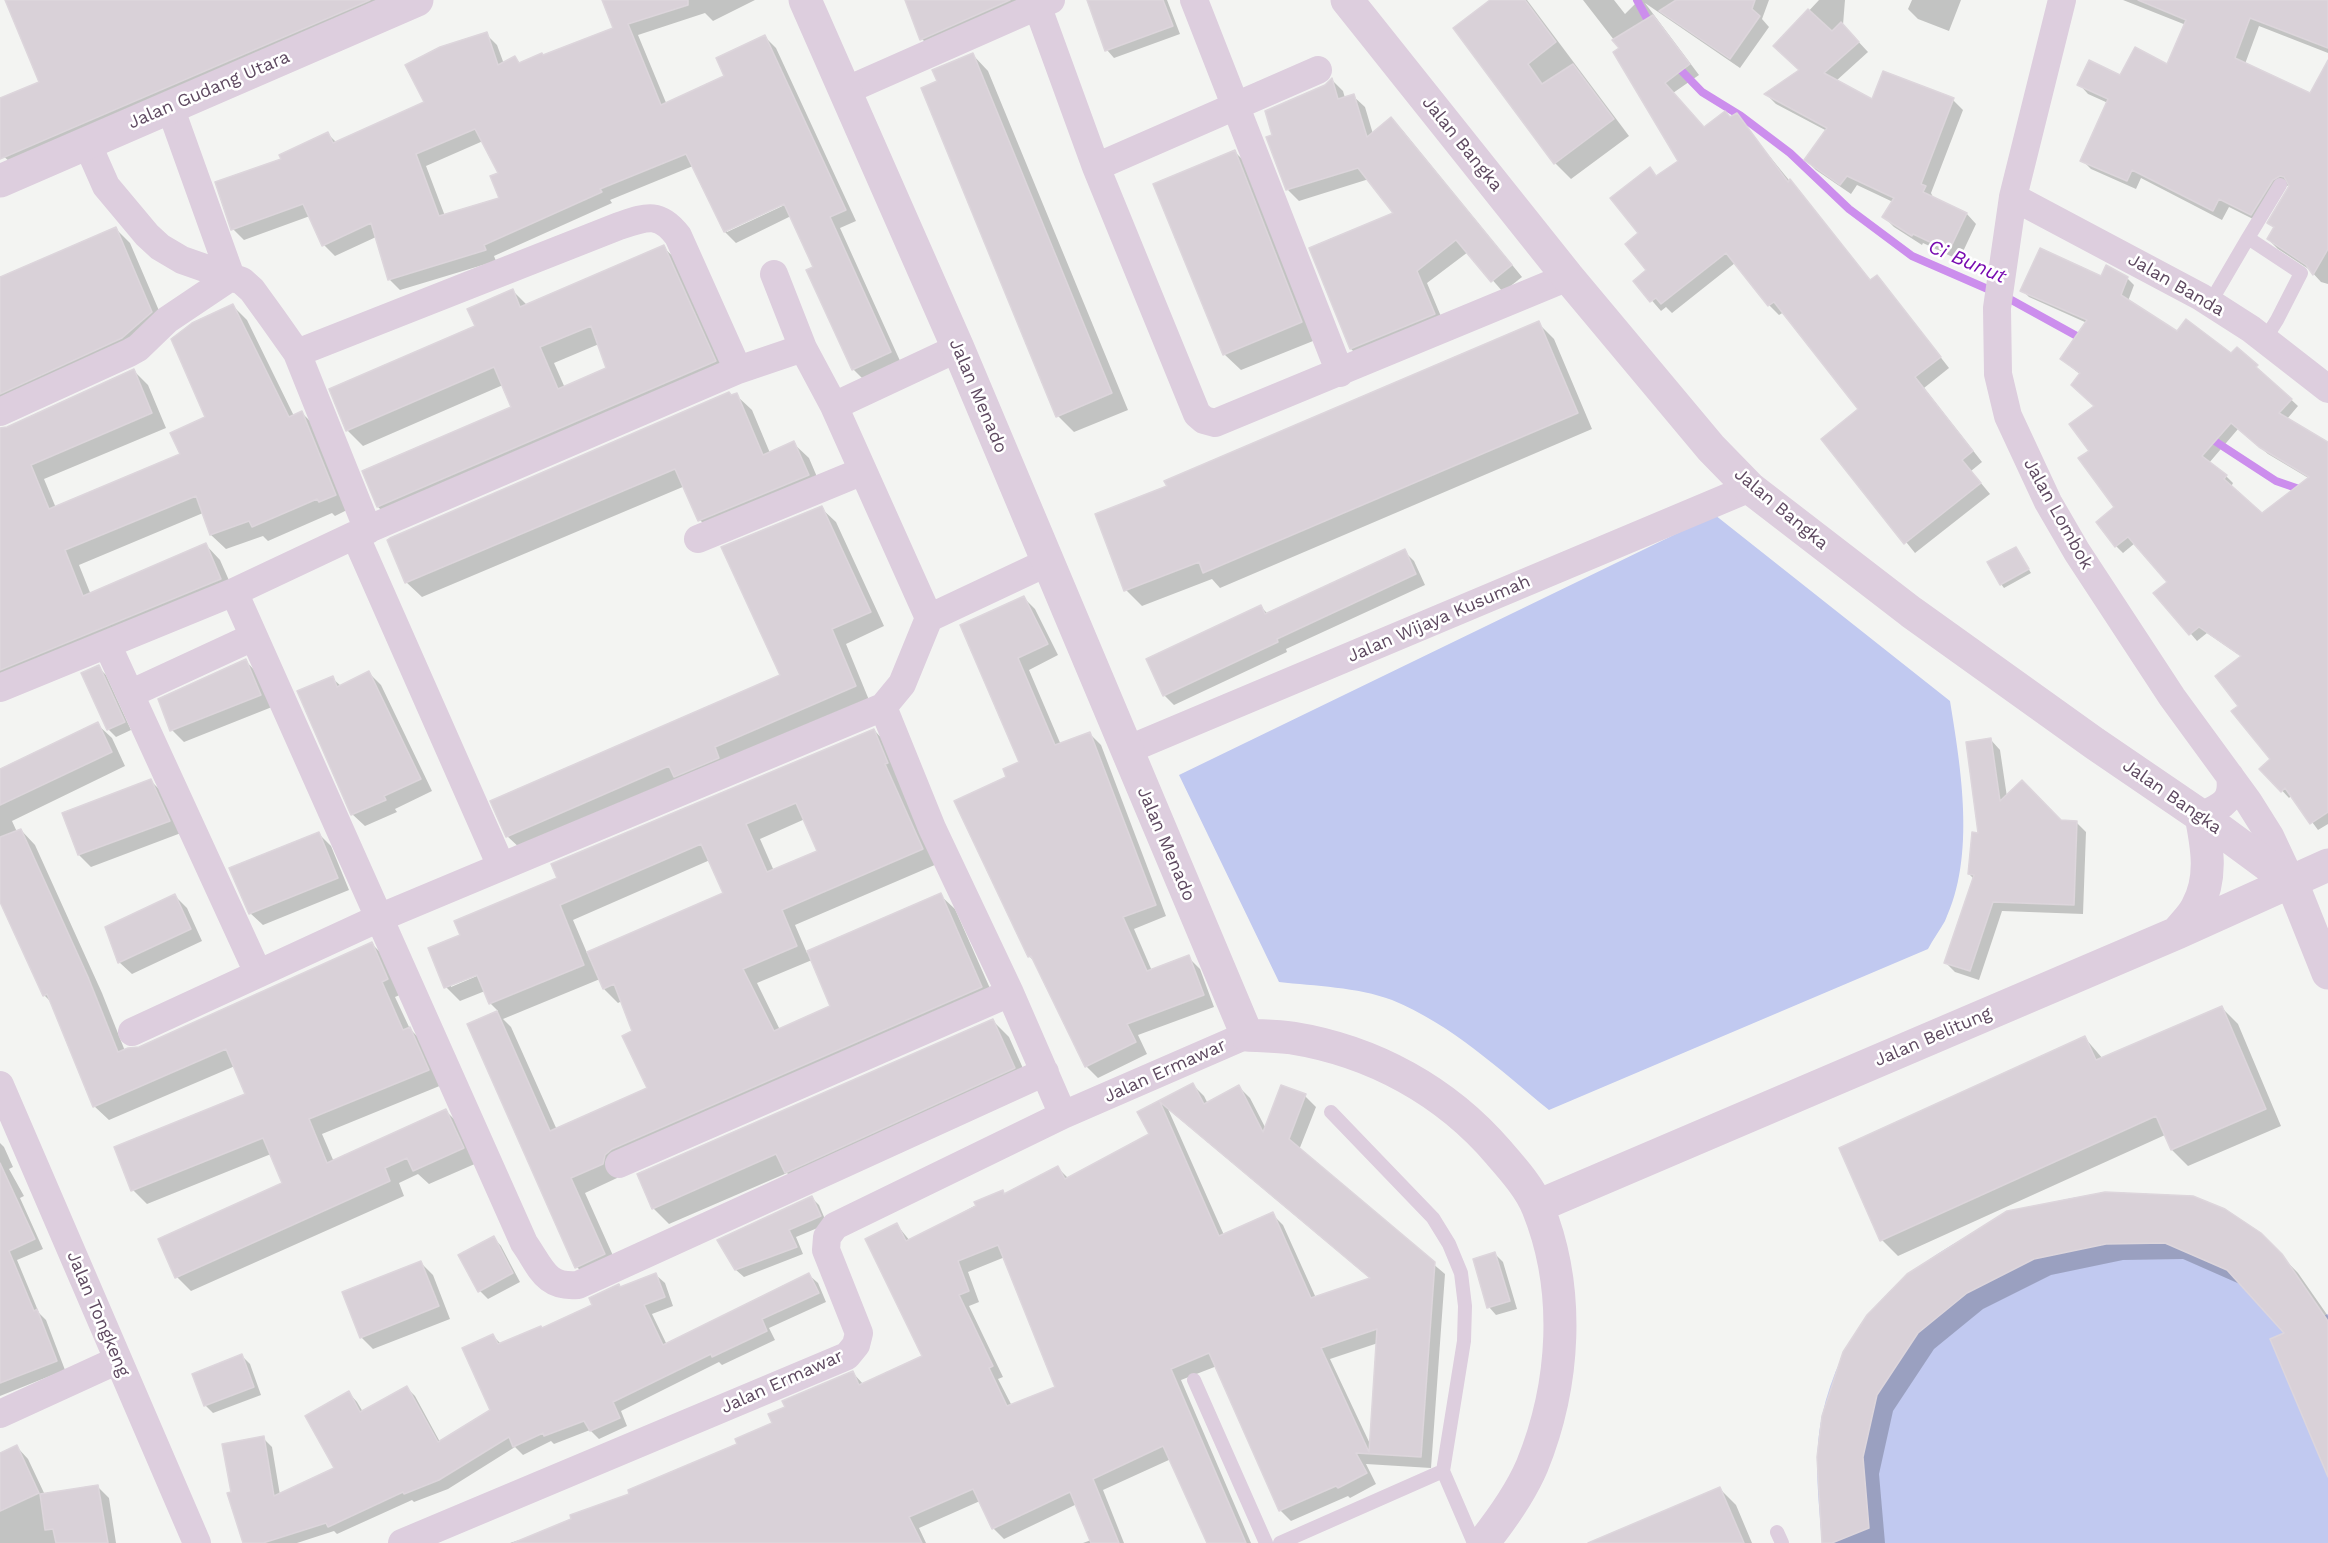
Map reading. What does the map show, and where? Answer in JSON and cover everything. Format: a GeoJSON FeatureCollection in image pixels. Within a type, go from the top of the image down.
{"type":"FeatureCollection","features":[{"type":"Feature","properties":{"kind":"street","name":"Jalan Gudang Utara"},"geometry":{"type":"LineString","coordinates":[[0,181],[417,0]]}},
{"type":"Feature","properties":{"kind":"street","name":"Jalan Menado"},"geometry":{"type":"LineString","coordinates":[[805,0],[958,348],[1247,1035]]}},
{"type":"Feature","properties":{"kind":"street"},"geometry":{"type":"LineString","coordinates":[[1194,0],[1340,373]]}},
{"type":"Feature","properties":{"kind":"street","name":"Jalan Bangka"},"geometry":{"type":"LineString","coordinates":[[1347,0],[1568,277],[1712,448],[1750,488],[1911,612],[2094,743],[2201,816],[2292,883]]}},
{"type":"Feature","properties":{"kind":"street","name":"Jalan Lombok"},"geometry":{"type":"LineString","coordinates":[[2062,0],[2013,197],[1999,296],[1998,374],[2008,416],[2048,502],[2107,601],[2172,697],[2248,801],[2270,836],[2292,883],[2328,973]]}},
{"type":"Feature","properties":{"kind":"street"},"geometry":{"type":"LineString","coordinates":[[845,91],[1044,2],[1095,167],[1197,414],[1204,420],[1215,423],[1568,277]]}},
{"type":"Feature","properties":{"kind":"street"},"geometry":{"type":"LineString","coordinates":[[1095,167],[1318,70]]}},
{"type":"Feature","properties":{"kind":"street"},"geometry":{"type":"LineString","coordinates":[[170,107],[231,277]]}},
{"type":"Feature","properties":{"kind":"street"},"geometry":{"type":"LineString","coordinates":[[87,143],[106,186],[147,235],[160,247],[182,260],[242,281],[252,290],[297,353],[362,533],[501,866]]}},
{"type":"Feature","properties":{"kind":"street","name":"Jalan Banda"},"geometry":{"type":"LineString","coordinates":[[2013,197],[2210,303],[2265,339],[2328,389]]}},
{"type":"Feature","properties":{"kind":"street"},"geometry":{"type":"LineString","coordinates":[[297,353],[619,226],[642,219],[655,218],[668,223],[678,236],[738,370]]}},
{"type":"Feature","properties":{"kind":"street"},"geometry":{"type":"LineString","coordinates":[[774,274],[803,348],[834,406],[928,618]]}},
{"type":"Feature","properties":{"kind":"street"},"geometry":{"type":"LineString","coordinates":[[0,412],[138,348],[167,320],[231,277]]}},
{"type":"Feature","properties":{"kind":"street"},"geometry":{"type":"LineString","coordinates":[[0,688],[234,592],[362,533],[738,370],[803,348]]}},
{"type":"Feature","properties":{"kind":"street"},"geometry":{"type":"LineString","coordinates":[[834,406],[958,348]]}},
{"type":"Feature","properties":{"kind":"street"},"geometry":{"type":"LineString","coordinates":[[698,539],[863,471]]}},
{"type":"Feature","properties":{"kind":"street","name":"Jalan Wijaya Kusumah"},"geometry":{"type":"LineString","coordinates":[[1127,750],[1750,488]]}},
{"type":"Feature","properties":{"kind":"street"},"geometry":{"type":"LineString","coordinates":[[132,1032],[379,918],[883,707],[902,684],[928,618],[1048,562]]}},
{"type":"Feature","properties":{"kind":"street"},"geometry":{"type":"LineString","coordinates":[[234,592],[524,1243],[553,1282],[564,1286],[578,1285],[1045,1072]]}},
{"type":"Feature","properties":{"kind":"street"},"geometry":{"type":"LineString","coordinates":[[132,693],[254,637]]}},
{"type":"Feature","properties":{"kind":"street"},"geometry":{"type":"LineString","coordinates":[[107,644],[132,693],[258,973]]}},
{"type":"Feature","properties":{"kind":"street"},"geometry":{"type":"LineString","coordinates":[[883,707],[932,828],[1010,993],[1063,1115]]}},
{"type":"Feature","properties":{"kind":"street"},"geometry":{"type":"LineString","coordinates":[[2177,933],[2197,907],[2208,874],[2207,847],[2201,816],[2218,808],[2226,801],[2232,790],[2230,776]]}},
{"type":"Feature","properties":{"kind":"street","name":"Jalan Belitung"},"geometry":{"type":"LineString","coordinates":[[1538,1206],[2177,933],[2328,865]]}},
{"type":"Feature","properties":{"kind":"street"},"geometry":{"type":"LineString","coordinates":[[620,1164],[1010,993]]}},
{"type":"Feature","properties":{"kind":"street"},"geometry":{"type":"LineString","coordinates":[[1247,1035],[1291,1038],[1334,1047],[1376,1062],[1416,1081],[1452,1106],[1484,1136],[1513,1170],[1538,1206],[1554,1268],[1560,1310],[1558,1364],[1549,1417],[1531,1468],[1506,1515],[1483,1543]]}},
{"type":"Feature","properties":{"kind":"street","name":"Jalan Ermawar"},"geometry":{"type":"LineString","coordinates":[[402,1543],[847,1356],[856,1345],[859,1333],[826,1250],[827,1237],[835,1226],[1063,1115],[1247,1035]]}},
{"type":"Feature","properties":{"kind":"street","name":"Jalan Tongkeng"},"geometry":{"type":"LineString","coordinates":[[0,1085],[197,1543]]}},
{"type":"Feature","properties":{"kind":"street"},"geometry":{"type":"LineString","coordinates":[[0,1414],[118,1360]]}},
{"type":"Feature","properties":{"kind":"lane"},"geometry":{"type":"LineString","coordinates":[[2210,303],[2280,185]]}},
{"type":"Feature","properties":{"kind":"lane"},"geometry":{"type":"LineString","coordinates":[[2248,238],[2301,273],[2265,339]]}},
{"type":"Feature","properties":{"kind":"lane"},"geometry":{"type":"LineString","coordinates":[[1331,1112],[1433,1218],[1449,1244],[1461,1273],[1465,1306],[1464,1341],[1443,1471],[1474,1543]]}},
{"type":"Feature","properties":{"kind":"lane"},"geometry":{"type":"LineString","coordinates":[[1194,1380],[1266,1543]]}},
{"type":"Feature","properties":{"kind":"lane"},"geometry":{"type":"LineString","coordinates":[[1280,1543],[1443,1471]]}},
{"type":"Feature","properties":{"kind":"shaded area"},"geometry":{"type":"Polygon","coordinates":[[[1715,515],[1950,701],[1961,783],[1963,841],[1955,896],[1945,921],[1928,949],[1549,1110],[1474,1049],[1414,1010],[1392,1000],[1365,992],[1279,982],[1179,775],[1715,515]]]}},
{"type":"Feature","properties":{"kind":"shaded area"},"geometry":{"type":"Polygon","coordinates":[[[2105,1192],[2193,1196],[2225,1209],[2261,1233],[2282,1255],[2320,1317],[2328,1314],[2328,1543],[1822,1543],[1817,1464],[1822,1416],[1830,1386],[1842,1358],[1872,1311],[1891,1290],[1937,1254],[1997,1220],[2044,1204],[2105,1192]]]}},
{"type":"Feature","properties":{"kind":"building"},"geometry":{"type":"Polygon","coordinates":[[[5,0],[370,0],[0,159],[0,98],[39,82],[5,0]]]}},
{"type":"Feature","properties":{"kind":"building"},"geometry":{"type":"Polygon","coordinates":[[[602,0],[688,0],[688,5],[628,24],[661,105],[724,76],[716,58],[765,35],[846,210],[830,217],[891,352],[852,370],[806,270],[813,267],[784,204],[724,232],[686,154],[600,189],[602,192],[484,245],[486,250],[388,280],[371,223],[322,246],[303,204],[231,230],[215,182],[281,159],[279,155],[328,132],[333,143],[424,102],[405,65],[440,47],[487,32],[498,65],[515,56],[519,63],[613,28],[602,0]],[[475,129],[416,154],[439,216],[499,198],[490,176],[498,173],[475,129]]]}},
{"type":"Feature","properties":{"kind":"building"},"geometry":{"type":"Polygon","coordinates":[[[905,0],[1010,0],[920,40],[905,0]]]}},
{"type":"Feature","properties":{"kind":"building"},"geometry":{"type":"Polygon","coordinates":[[[1087,0],[1163,0],[1173,26],[1105,51],[1087,0]]]}},
{"type":"Feature","properties":{"kind":"building"},"geometry":{"type":"Polygon","coordinates":[[[1490,0],[1525,0],[1556,42],[1528,64],[1542,84],[1573,64],[1614,119],[1554,164],[1453,28],[1490,0]]]}},
{"type":"Feature","properties":{"kind":"building"},"geometry":{"type":"Polygon","coordinates":[[[1676,0],[1755,0],[1752,9],[1760,16],[1730,59],[1659,11],[1676,0]]]}},
{"type":"Feature","properties":{"kind":"building"},"geometry":{"type":"Polygon","coordinates":[[[2138,0],[2328,0],[2328,48],[2250,18],[2235,58],[2310,93],[2328,60],[2328,249],[2313,275],[2306,265],[2267,239],[2274,227],[2267,223],[2289,186],[2284,177],[2280,176],[2273,180],[2251,215],[2219,199],[2213,211],[2132,170],[2127,181],[2080,161],[2108,99],[2077,85],[2089,60],[2120,75],[2135,47],[2167,64],[2186,20],[2138,0]]]}},
{"type":"Feature","properties":{"kind":"building"},"geometry":{"type":"Polygon","coordinates":[[[1808,9],[1832,31],[1841,22],[1859,42],[1824,73],[1872,99],[1883,71],[1954,98],[1921,184],[1926,186],[1923,192],[1967,213],[1949,251],[1913,234],[1912,236],[1882,217],[1894,198],[1847,176],[1840,185],[1804,160],[1827,128],[1764,94],[1799,70],[1773,46],[1808,9]]]}},
{"type":"Feature","properties":{"kind":"building"},"geometry":{"type":"Polygon","coordinates":[[[1653,15],[1690,64],[1665,83],[1704,127],[1725,111],[1730,117],[1737,113],[1788,182],[1790,179],[1870,280],[1877,275],[1941,357],[1915,377],[1973,451],[1962,460],[1981,483],[1904,544],[1821,439],[1858,409],[1774,302],[1768,306],[1726,253],[1661,304],[1656,298],[1650,302],[1633,281],[1646,270],[1625,244],[1638,233],[1610,198],[1650,167],[1656,176],[1678,161],[1613,52],[1619,48],[1612,40],[1653,15]]]}},
{"type":"Feature","properties":{"kind":"building"},"geometry":{"type":"Polygon","coordinates":[[[973,53],[1112,393],[1056,417],[921,88],[937,81],[932,70],[973,53]]]}},
{"type":"Feature","properties":{"kind":"building"},"geometry":{"type":"Polygon","coordinates":[[[1332,78],[1338,99],[1354,94],[1367,137],[1391,117],[1512,265],[1491,282],[1456,240],[1417,271],[1435,314],[1350,349],[1309,248],[1393,213],[1358,168],[1286,190],[1266,137],[1272,135],[1265,111],[1325,85],[1332,78]]]}},
{"type":"Feature","properties":{"kind":"building"},"geometry":{"type":"Polygon","coordinates":[[[1235,150],[1302,322],[1223,355],[1153,184],[1235,150]]]}},
{"type":"Feature","properties":{"kind":"building"},"geometry":{"type":"Polygon","coordinates":[[[116,227],[152,312],[122,338],[0,394],[0,277],[116,227]]]}},
{"type":"Feature","properties":{"kind":"building"},"geometry":{"type":"Polygon","coordinates":[[[664,245],[716,361],[377,507],[362,471],[511,407],[494,367],[346,431],[329,389],[475,326],[467,309],[513,289],[520,307],[664,245]],[[591,326],[540,347],[558,389],[606,368],[591,326]]]}},
{"type":"Feature","properties":{"kind":"building"},"geometry":{"type":"Polygon","coordinates":[[[2040,248],[2101,276],[2106,265],[2128,277],[2121,295],[2177,331],[2186,319],[2231,353],[2237,347],[2292,399],[2279,413],[2328,442],[2328,812],[2310,824],[2285,788],[2281,792],[2259,769],[2270,759],[2231,711],[2238,706],[2215,676],[2241,656],[2199,627],[2189,635],[2153,593],[2167,582],[2128,537],[2115,547],[2096,522],[2114,507],[2078,458],[2089,451],[2069,424],[2094,406],[2071,385],[2080,373],[2060,359],[2087,320],[2020,291],[2040,248]],[[2231,423],[2202,456],[2227,475],[2224,479],[2262,513],[2309,477],[2259,447],[2231,423]]]}},
{"type":"Feature","properties":{"kind":"building"},"geometry":{"type":"Polygon","coordinates":[[[233,304],[289,417],[302,411],[336,495],[319,502],[317,499],[252,527],[249,521],[210,535],[196,496],[65,550],[83,596],[206,543],[221,579],[0,670],[0,428],[7,427],[134,369],[152,413],[31,465],[49,509],[180,454],[170,433],[205,417],[171,339],[192,323],[233,304]]]}},
{"type":"Feature","properties":{"kind":"building"},"geometry":{"type":"Polygon","coordinates":[[[1539,321],[1578,413],[1203,573],[1199,562],[1124,591],[1095,514],[1167,486],[1164,481],[1539,321]]]}},
{"type":"Feature","properties":{"kind":"building"},"geometry":{"type":"Polygon","coordinates":[[[729,392],[731,395],[737,393],[763,455],[794,441],[809,475],[698,521],[675,469],[405,583],[387,540],[390,538],[729,392]]]}},
{"type":"Feature","properties":{"kind":"building"},"geometry":{"type":"Polygon","coordinates":[[[822,506],[871,612],[832,629],[856,686],[715,747],[719,758],[674,777],[669,766],[506,837],[490,801],[780,675],[721,547],[822,506]]]}},
{"type":"Feature","properties":{"kind":"building"},"geometry":{"type":"Polygon","coordinates":[[[2016,547],[2029,569],[2000,585],[1987,562],[2016,547]]]}},
{"type":"Feature","properties":{"kind":"building"},"geometry":{"type":"Polygon","coordinates":[[[1405,549],[1416,574],[1277,639],[1278,642],[1163,696],[1146,659],[1261,605],[1265,614],[1405,549]]]}},
{"type":"Feature","properties":{"kind":"building"},"geometry":{"type":"Polygon","coordinates":[[[1024,596],[1048,644],[1018,658],[1055,745],[1090,732],[1156,905],[1123,917],[1147,971],[1189,955],[1204,995],[1127,1024],[1136,1042],[1085,1067],[1031,956],[1028,957],[954,801],[1006,777],[1003,769],[1019,762],[960,625],[1024,596]]]}},
{"type":"Feature","properties":{"kind":"building"},"geometry":{"type":"Polygon","coordinates":[[[246,659],[261,695],[170,731],[158,699],[246,659]]]}},
{"type":"Feature","properties":{"kind":"building"},"geometry":{"type":"Polygon","coordinates":[[[99,665],[125,722],[107,730],[81,673],[99,665]]]}},
{"type":"Feature","properties":{"kind":"building"},"geometry":{"type":"Polygon","coordinates":[[[369,671],[421,779],[384,796],[386,800],[351,815],[297,691],[333,676],[337,687],[369,671]]]}},
{"type":"Feature","properties":{"kind":"building"},"geometry":{"type":"Polygon","coordinates":[[[98,722],[112,752],[0,805],[0,769],[98,722]]]}},
{"type":"Feature","properties":{"kind":"building"},"geometry":{"type":"Polygon","coordinates":[[[874,729],[888,763],[885,764],[923,849],[782,910],[797,946],[743,969],[774,1031],[830,1006],[807,951],[941,893],[982,987],[612,1149],[605,1155],[603,1164],[571,1178],[605,1254],[575,1268],[467,1024],[497,1011],[550,1131],[647,1088],[622,1036],[632,1031],[614,984],[603,989],[587,952],[723,893],[701,844],[560,905],[584,965],[489,1004],[477,975],[444,988],[428,948],[460,935],[454,921],[557,878],[551,864],[874,729]],[[796,803],[746,824],[767,872],[817,851],[796,803]]]}},
{"type":"Feature","properties":{"kind":"building"},"geometry":{"type":"Polygon","coordinates":[[[1991,738],[2000,801],[2022,780],[2061,820],[2077,821],[2074,905],[1993,902],[1970,971],[1944,963],[1974,875],[1968,874],[1972,832],[1978,833],[1966,742],[1991,738]]]}},
{"type":"Feature","properties":{"kind":"building"},"geometry":{"type":"Polygon","coordinates":[[[151,779],[170,821],[78,855],[62,813],[151,779]]]}},
{"type":"Feature","properties":{"kind":"building"},"geometry":{"type":"Polygon","coordinates":[[[21,829],[88,977],[118,1052],[139,1047],[372,942],[388,979],[382,982],[403,1030],[410,1027],[429,1070],[309,1119],[327,1163],[446,1109],[464,1148],[413,1171],[407,1158],[385,1168],[390,1181],[175,1278],[158,1239],[282,1183],[263,1138],[131,1191],[114,1147],[245,1094],[226,1049],[93,1107],[47,994],[43,996],[0,902],[0,837],[21,829]]]}},
{"type":"Feature","properties":{"kind":"building"},"geometry":{"type":"Polygon","coordinates":[[[319,832],[338,878],[249,914],[229,868],[319,832]]]}},
{"type":"Feature","properties":{"kind":"building"},"geometry":{"type":"Polygon","coordinates":[[[175,894],[191,929],[118,963],[105,927],[175,894]]]}},
{"type":"Feature","properties":{"kind":"building"},"geometry":{"type":"Polygon","coordinates":[[[2222,1006],[2266,1109],[2171,1150],[2156,1116],[1880,1241],[1839,1148],[2085,1036],[2096,1060],[2222,1006]]]}},
{"type":"Feature","properties":{"kind":"building"},"geometry":{"type":"Polygon","coordinates":[[[993,1019],[1015,1068],[785,1173],[776,1154],[652,1209],[637,1174],[993,1019]]]}},
{"type":"Feature","properties":{"kind":"building"},"geometry":{"type":"Polygon","coordinates":[[[1193,1083],[1204,1104],[1239,1085],[1263,1132],[1281,1085],[1306,1094],[1289,1139],[1435,1262],[1421,1457],[1356,1453],[1367,1473],[1338,1488],[1336,1486],[1279,1511],[1209,1353],[1171,1369],[1246,1543],[1207,1543],[1163,1446],[1093,1479],[1119,1543],[1091,1543],[1070,1492],[992,1529],[973,1489],[909,1517],[922,1543],[513,1543],[571,1519],[570,1515],[629,1494],[628,1490],[737,1444],[735,1439],[772,1423],[768,1414],[785,1407],[782,1401],[853,1371],[859,1385],[922,1356],[865,1239],[897,1223],[906,1241],[976,1206],[974,1202],[1003,1190],[1004,1194],[1058,1166],[1065,1179],[1149,1134],[1137,1112],[1193,1083]],[[1160,1102],[1219,1236],[1273,1212],[1311,1298],[1370,1278],[1289,1210],[1160,1102]],[[998,1245],[958,1261],[969,1291],[959,1295],[993,1366],[989,1368],[1007,1406],[1055,1387],[998,1245]],[[1377,1329],[1321,1348],[1369,1452],[1377,1329]]]}},
{"type":"Feature","properties":{"kind":"building"},"geometry":{"type":"Polygon","coordinates":[[[0,1163],[35,1239],[9,1251],[34,1311],[37,1309],[57,1361],[0,1383],[0,1163]]]}},
{"type":"Feature","properties":{"kind":"building"},"geometry":{"type":"Polygon","coordinates":[[[2105,1192],[2193,1196],[2225,1209],[2261,1233],[2282,1254],[2328,1321],[2328,1477],[2270,1339],[2284,1333],[2227,1270],[2165,1243],[2106,1244],[2034,1259],[1967,1293],[1918,1333],[1877,1395],[1863,1457],[1869,1528],[1832,1543],[1822,1543],[1817,1457],[1822,1416],[1843,1352],[1867,1315],[1907,1274],[2007,1211],[2105,1192]]]}},
{"type":"Feature","properties":{"kind":"building"},"geometry":{"type":"Polygon","coordinates":[[[812,1196],[821,1216],[789,1230],[797,1247],[735,1270],[717,1240],[812,1196]]]}},
{"type":"Feature","properties":{"kind":"building"},"geometry":{"type":"Polygon","coordinates":[[[494,1236],[513,1273],[478,1292],[458,1255],[494,1236]]]}},
{"type":"Feature","properties":{"kind":"building"},"geometry":{"type":"Polygon","coordinates":[[[1495,1252],[1510,1301],[1487,1308],[1473,1259],[1495,1252]]]}},
{"type":"Feature","properties":{"kind":"building"},"geometry":{"type":"Polygon","coordinates":[[[421,1261],[439,1306],[360,1338],[342,1292],[421,1261]]]}},
{"type":"Feature","properties":{"kind":"building"},"geometry":{"type":"Polygon","coordinates":[[[656,1273],[665,1297],[644,1305],[663,1345],[809,1273],[819,1293],[762,1319],[767,1331],[712,1357],[711,1354],[613,1402],[620,1418],[590,1431],[584,1421],[544,1436],[543,1433],[513,1447],[509,1437],[439,1480],[404,1494],[403,1492],[328,1527],[326,1523],[263,1543],[243,1543],[227,1493],[231,1492],[222,1444],[264,1436],[274,1496],[334,1468],[305,1416],[349,1391],[360,1412],[407,1386],[438,1442],[490,1410],[462,1348],[493,1334],[498,1344],[541,1326],[542,1328],[592,1305],[589,1298],[619,1284],[620,1287],[656,1273]]]}},
{"type":"Feature","properties":{"kind":"building"},"geometry":{"type":"Polygon","coordinates":[[[242,1354],[254,1387],[204,1406],[192,1374],[242,1354]]]}},
{"type":"Feature","properties":{"kind":"building"},"geometry":{"type":"Polygon","coordinates":[[[17,1445],[39,1493],[0,1511],[0,1453],[17,1445]]]}},
{"type":"Feature","properties":{"kind":"building"},"geometry":{"type":"Polygon","coordinates":[[[98,1485],[108,1543],[56,1543],[53,1529],[45,1530],[40,1494],[98,1485]]]}},
{"type":"Feature","properties":{"kind":"building"},"geometry":{"type":"Polygon","coordinates":[[[1720,1487],[1744,1543],[1588,1543],[1720,1487]]]}},
{"type":"Feature","properties":{"kind":"waterway","name":"Ci Bunut"},"geometry":{"type":"LineString","coordinates":[[1637,0],[1652,28]]}},
{"type":"Feature","properties":{"kind":"waterway","name":"Ci Bunut"},"geometry":{"type":"LineString","coordinates":[[1675,64],[1702,92],[1741,116],[1790,153],[1849,209],[1912,256],[2006,297],[2084,340]]}},
{"type":"Feature","properties":{"kind":"waterway","name":"Ci Bunut"},"geometry":{"type":"LineString","coordinates":[[2207,436],[2276,481],[2305,491]]}}]}
